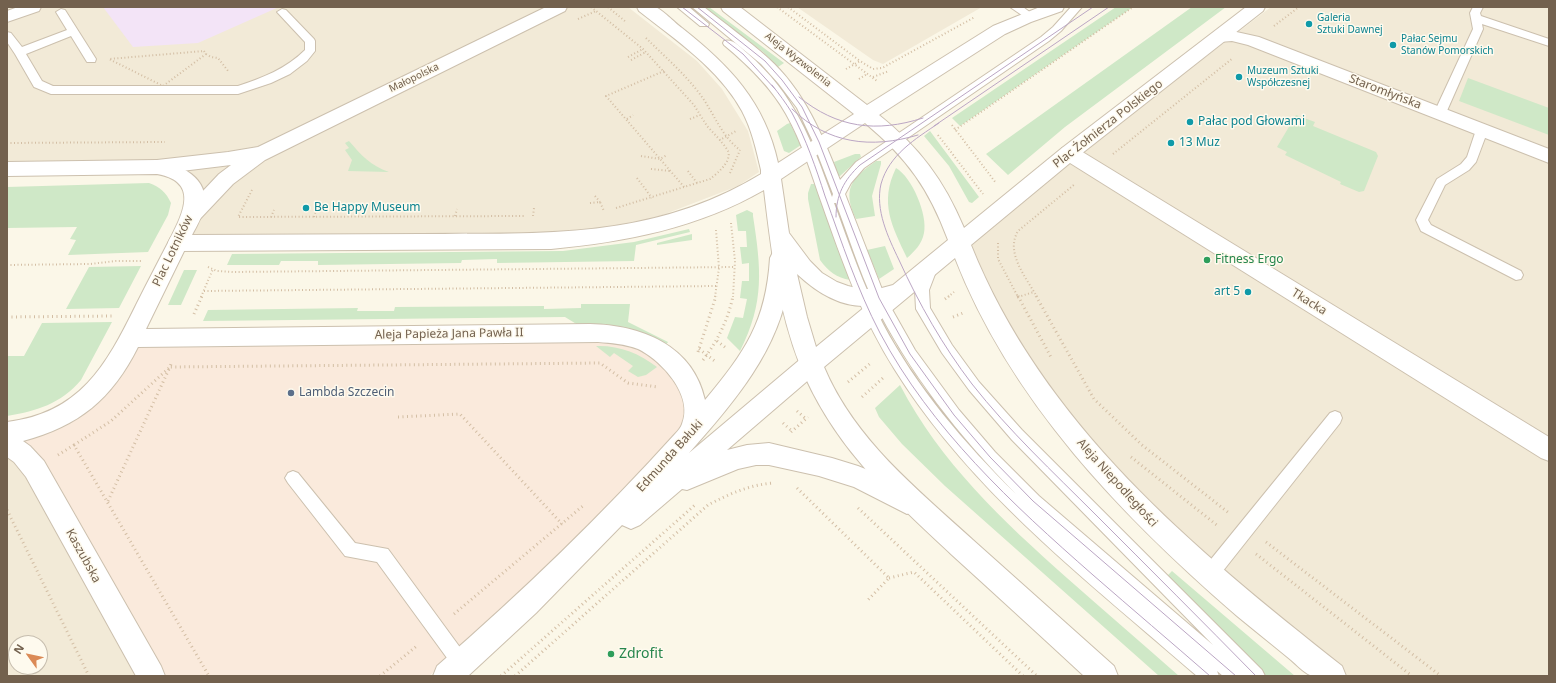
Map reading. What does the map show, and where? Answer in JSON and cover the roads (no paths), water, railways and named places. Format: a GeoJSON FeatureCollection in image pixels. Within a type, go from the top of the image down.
{"type":"FeatureCollection","features":[{"type":"Feature","properties":{"kind":"street"},"geometry":{"type":"LineString","coordinates":[[7,17],[33,7]]}},
{"type":"Feature","properties":{"kind":"street","name":"Małopolska"},"geometry":{"type":"LineString","coordinates":[[191,216],[226,179],[250,161],[269,150],[559,7]]}},
{"type":"Feature","properties":{"kind":"street"},"geometry":{"type":"LineString","coordinates":[[645,7],[706,57],[733,86],[750,110],[758,128],[771,176],[791,302],[800,334],[811,364],[836,413],[860,448],[896,486],[1104,676]]}},
{"type":"Feature","properties":{"kind":"street","name":"Aleja Wyzwolenia"},"geometry":{"type":"LineString","coordinates":[[728,7],[867,115]]}},
{"type":"Feature","properties":{"kind":"street"},"geometry":{"type":"LineString","coordinates":[[178,243],[523,241],[585,238],[642,229],[710,208],[734,196],[771,176],[815,149],[999,30],[1030,16],[1056,7]]}},
{"type":"Feature","properties":{"kind":"street","name":"Plac Żołnierza Polskiego"},"geometry":{"type":"LineString","coordinates":[[811,364],[874,304],[902,290],[1069,153],[1257,7]]}},
{"type":"Feature","properties":{"kind":"street","name":"Staromłyńska"},"geometry":{"type":"LineString","coordinates":[[1219,37],[1232,36],[1253,41],[1549,156]]}},
{"type":"Feature","properties":{"kind":"street"},"geometry":{"type":"LineString","coordinates":[[867,115],[912,156],[932,184],[951,220],[960,242]]}},
{"type":"Feature","properties":{"kind":"street","name":"Małopolska"},"geometry":{"type":"LineString","coordinates":[[157,167],[228,159],[269,150]]}},
{"type":"Feature","properties":{"kind":"street","name":"Tkacka"},"geometry":{"type":"LineString","coordinates":[[1069,153],[1549,450]]}},
{"type":"Feature","properties":{"kind":"street","name":"Plac Lotników"},"geometry":{"type":"LineString","coordinates":[[7,169],[157,167],[170,169],[177,172],[187,180],[194,193],[195,201],[191,216],[131,338],[106,380],[96,391],[82,402],[57,417],[39,426],[7,434]]}},
{"type":"Feature","properties":{"kind":"street"},"geometry":{"type":"LineString","coordinates":[[779,232],[794,257],[818,281],[840,293],[874,304]]}},
{"type":"Feature","properties":{"kind":"street","name":"Edmunda Bałuki"},"geometry":{"type":"LineString","coordinates":[[489,639],[537,595],[578,554],[684,441],[721,398],[735,379],[761,339],[767,325],[778,286],[780,250],[779,232]]}},
{"type":"Feature","properties":{"kind":"street","name":"Aleja Niepodległości"},"geometry":{"type":"LineString","coordinates":[[960,242],[973,275],[1002,333],[1029,377],[1082,446],[1170,540],[1209,575],[1332,676]]}},
{"type":"Feature","properties":{"kind":"street","name":"Aleja Papieża Jana Pawła II"},"geometry":{"type":"LineString","coordinates":[[131,338],[600,333],[627,337],[652,346],[669,358],[683,376],[693,397],[695,411],[693,425],[684,441]]}},
{"type":"Feature","properties":{"kind":"street","name":"Edmunda Bałuki"},"geometry":{"type":"LineString","coordinates":[[454,670],[648,502],[811,364]]}},
{"type":"Feature","properties":{"kind":"street","name":"Kaszubska"},"geometry":{"type":"LineString","coordinates":[[7,443],[22,454],[35,469],[151,676]]}},
{"type":"Feature","properties":{"kind":"street","name":"Edmunda Bałuki"},"geometry":{"type":"LineString","coordinates":[[648,502],[684,480],[711,467],[746,456],[767,454],[789,457],[853,474],[866,479],[908,502],[946,532]]}},
{"type":"Feature","properties":{"kind":"lane"},"geometry":{"type":"LineString","coordinates":[[682,7],[743,54],[767,78],[791,111],[815,149],[839,194],[874,304],[930,384],[964,428],[1001,469],[1062,528],[1236,676]]}},
{"type":"Feature","properties":{"kind":"lane"},"geometry":{"type":"LineString","coordinates":[[697,7],[750,48],[779,76],[802,107],[841,238],[874,304],[899,364],[916,391],[978,467],[1036,525],[1210,676]]}},
{"type":"Feature","properties":{"kind":"lane"},"geometry":{"type":"LineString","coordinates":[[1016,7],[1030,16]]}},
{"type":"Feature","properties":{"kind":"lane"},"geometry":{"type":"LineString","coordinates":[[841,238],[836,215],[839,194],[846,180],[857,168],[1045,39],[1057,29],[1077,7]]}},
{"type":"Feature","properties":{"kind":"lane"},"geometry":{"type":"LineString","coordinates":[[1440,113],[1478,29],[1475,13],[1478,7]]}},
{"type":"Feature","properties":{"kind":"lane"},"geometry":{"type":"LineString","coordinates":[[61,12],[91,59]]}},
{"type":"Feature","properties":{"kind":"lane"},"geometry":{"type":"LineString","coordinates":[[7,35],[20,52],[38,84],[51,90],[238,90],[258,84],[284,72],[303,60],[310,51],[310,41],[282,12]]}},
{"type":"Feature","properties":{"kind":"lane"},"geometry":{"type":"LineString","coordinates":[[1476,18],[1549,43]]}},
{"type":"Feature","properties":{"kind":"lane"},"geometry":{"type":"LineString","coordinates":[[20,52],[73,31]]}},
{"type":"Feature","properties":{"kind":"lane"},"geometry":{"type":"LineString","coordinates":[[1482,130],[1472,159],[1465,167],[1441,182],[1422,220],[1426,228],[1516,276]]}},
{"type":"Feature","properties":{"kind":"lane"},"geometry":{"type":"LineString","coordinates":[[938,260],[929,270],[924,282],[921,296],[923,309],[947,349],[974,386],[1017,435],[1256,676]]}},
{"type":"Feature","properties":{"kind":"lane"},"geometry":{"type":"LineString","coordinates":[[1209,575],[1335,418]]}},
{"type":"Feature","properties":{"kind":"lane"},"geometry":{"type":"LineString","coordinates":[[293,478],[351,550],[382,555],[437,629],[454,670]]}},
{"type":"Feature","properties":{"kind":"tram line"},"geometry":{"type":"LineString","coordinates":[[682,7],[743,54],[774,88]]}},
{"type":"Feature","properties":{"kind":"tram line"},"geometry":{"type":"LineString","coordinates":[[697,7],[765,61],[782,80],[802,107],[810,124]]}},
{"type":"Feature","properties":{"kind":"tram line"},"geometry":{"type":"LineString","coordinates":[[897,140],[1093,7]]}},
{"type":"Feature","properties":{"kind":"tram line"},"geometry":{"type":"LineString","coordinates":[[934,126],[1109,7]]}},
{"type":"Feature","properties":{"kind":"tram line"},"geometry":{"type":"LineString","coordinates":[[772,85],[774,88]]}},
{"type":"Feature","properties":{"kind":"tram line"},"geometry":{"type":"LineString","coordinates":[[774,88],[790,109],[802,133],[850,266],[864,300],[880,333],[900,368],[923,401],[948,433],[1003,493],[1093,575],[1210,676]]}},
{"type":"Feature","properties":{"kind":"tram line"},"geometry":{"type":"LineString","coordinates":[[799,97],[828,115],[858,125],[889,125],[906,123],[923,118]]}},
{"type":"Feature","properties":{"kind":"tram line"},"geometry":{"type":"LineString","coordinates":[[792,109],[810,124]]}},
{"type":"Feature","properties":{"kind":"tram line"},"geometry":{"type":"LineString","coordinates":[[939,123],[912,142],[890,164],[881,184],[880,194],[881,213],[887,233],[923,309],[961,370],[1016,435],[1256,676]]}},
{"type":"Feature","properties":{"kind":"tram line"},"geometry":{"type":"LineString","coordinates":[[810,124],[820,130],[851,140],[884,142],[897,140]]}},
{"type":"Feature","properties":{"kind":"tram line"},"geometry":{"type":"LineString","coordinates":[[810,124],[819,142],[839,195]]}},
{"type":"Feature","properties":{"kind":"tram line"},"geometry":{"type":"LineString","coordinates":[[897,140],[918,135]]}},
{"type":"Feature","properties":{"kind":"tram line"},"geometry":{"type":"LineString","coordinates":[[839,195],[845,182],[860,165],[897,140]]}},
{"type":"Feature","properties":{"kind":"tram line"},"geometry":{"type":"LineString","coordinates":[[836,217],[839,195]]}},
{"type":"Feature","properties":{"kind":"tram line"},"geometry":{"type":"LineString","coordinates":[[839,195],[879,298],[910,354],[954,415],[990,457],[1033,501],[1236,676]]}},
{"type":"Feature","properties":{"kind":"place","name":"Galeria Sztuki Dawnej"},"geometry":{"type":"Point","coordinates":[1309,24]}},
{"type":"Feature","properties":{"kind":"place","name":"Pałac Sejmu Stanów Pomorskich"},"geometry":{"type":"Point","coordinates":[1393,45]}},
{"type":"Feature","properties":{"kind":"place","name":"Muzeum Sztuki Współczesnej"},"geometry":{"type":"Point","coordinates":[1239,77]}},
{"type":"Feature","properties":{"kind":"place","name":"Pałac pod Głowami"},"geometry":{"type":"Point","coordinates":[1190,122]}},
{"type":"Feature","properties":{"kind":"place","name":"13 Muz"},"geometry":{"type":"Point","coordinates":[1171,143]}},
{"type":"Feature","properties":{"kind":"place","name":"Be Happy Museum"},"geometry":{"type":"Point","coordinates":[306,208]}},
{"type":"Feature","properties":{"kind":"place","name":"Fitness Ergo"},"geometry":{"type":"Point","coordinates":[1207,260]}},
{"type":"Feature","properties":{"kind":"place","name":"art 5"},"geometry":{"type":"Point","coordinates":[1248,292]}},
{"type":"Feature","properties":{"kind":"place","name":"Lambda Szczecin"},"geometry":{"type":"Point","coordinates":[291,393]}},
{"type":"Feature","properties":{"kind":"place","name":"Zdrofit"},"geometry":{"type":"Point","coordinates":[611,654]}}]}
